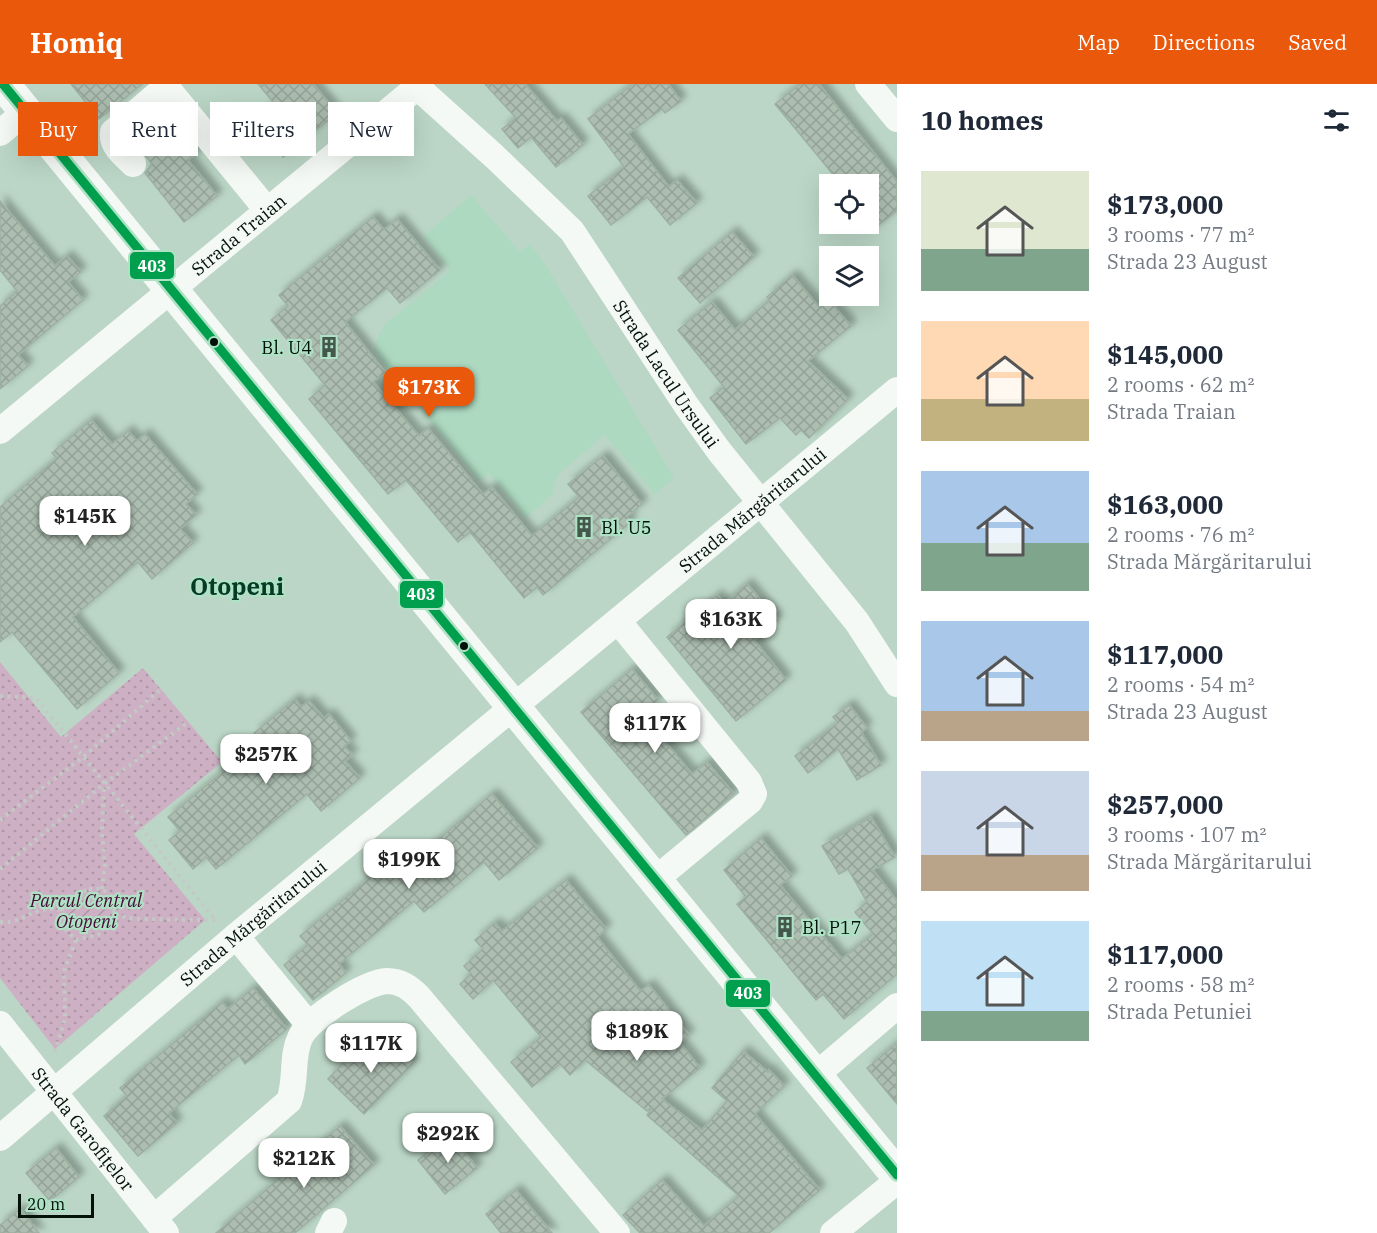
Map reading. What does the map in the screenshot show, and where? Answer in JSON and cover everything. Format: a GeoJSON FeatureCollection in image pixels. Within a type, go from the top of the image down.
{"type":"FeatureCollection","features":[{"type":"Feature","properties":{"kind":"main road"},"geometry":{"type":"LineString","coordinates":[[3,84],[18,103]]}},
{"type":"Feature","properties":{"kind":"main road"},"geometry":{"type":"LineString","coordinates":[[61,156],[514,705],[897,1175]]}},
{"type":"Feature","properties":{"kind":"street"},"geometry":{"type":"LineString","coordinates":[[868,84],[897,119]]}},
{"type":"Feature","properties":{"kind":"street"},"geometry":{"type":"LineString","coordinates":[[133,164],[112,139],[113,132],[165,85],[267,210]]}},
{"type":"Feature","properties":{"kind":"street","name":"Strada Traian"},"geometry":{"type":"LineString","coordinates":[[0,431],[417,85]]}},
{"type":"Feature","properties":{"kind":"street","name":"Strada Lacul Ursului"},"geometry":{"type":"LineString","coordinates":[[417,85],[512,172],[572,231],[686,405],[857,622],[897,684]]}},
{"type":"Feature","properties":{"kind":"street"},"geometry":{"type":"LineString","coordinates":[[0,133],[18,118]]}},
{"type":"Feature","properties":{"kind":"street","name":"Strada Mărgăritarului"},"geometry":{"type":"LineString","coordinates":[[0,1138],[228,932],[618,621],[897,390]]}},
{"type":"Feature","properties":{"kind":"street"},"geometry":{"type":"LineString","coordinates":[[618,621],[749,782],[754,794],[750,801],[656,879]]}},
{"type":"Feature","properties":{"kind":"street"},"geometry":{"type":"LineString","coordinates":[[228,932],[309,1025]]}},
{"type":"Feature","properties":{"kind":"street"},"geometry":{"type":"LineString","coordinates":[[160,1225],[289,1101],[295,1086],[300,1036],[309,1025],[339,1003],[376,982],[390,981],[411,989],[617,1233]]}},
{"type":"Feature","properties":{"kind":"street"},"geometry":{"type":"LineString","coordinates":[[816,1075],[897,1006]]}},
{"type":"Feature","properties":{"kind":"street","name":"Strada Garofițelor"},"geometry":{"type":"LineString","coordinates":[[0,1024],[160,1225]]}},
{"type":"Feature","properties":{"kind":"street"},"geometry":{"type":"LineString","coordinates":[[833,1233],[897,1181]]}},
{"type":"Feature","properties":{"kind":"path"},"geometry":{"type":"LineString","coordinates":[[0,820],[83,757],[161,689]]}},
{"type":"Feature","properties":{"kind":"path"},"geometry":{"type":"LineString","coordinates":[[0,696],[36,698],[104,784],[228,932]]}},
{"type":"Feature","properties":{"kind":"path"},"geometry":{"type":"LineString","coordinates":[[0,869],[104,784],[188,722]]}},
{"type":"Feature","properties":{"kind":"path"},"geometry":{"type":"LineString","coordinates":[[102,889],[105,866],[102,834],[104,784]]}},
{"type":"Feature","properties":{"kind":"path"},"geometry":{"type":"LineString","coordinates":[[76,940],[63,927],[62,910],[72,897],[89,889],[102,889],[111,896],[115,915]]}},
{"type":"Feature","properties":{"kind":"path"},"geometry":{"type":"LineString","coordinates":[[0,922],[16,923],[47,907],[62,910]]}},
{"type":"Feature","properties":{"kind":"path"},"geometry":{"type":"LineString","coordinates":[[115,915],[135,920],[228,932]]}},
{"type":"Feature","properties":{"kind":"path"},"geometry":{"type":"LineString","coordinates":[[76,940],[98,935],[115,915]]}},
{"type":"Feature","properties":{"kind":"path"},"geometry":{"type":"LineString","coordinates":[[53,1092],[55,1049],[65,1019],[64,971],[76,940]]}},
{"type":"Feature","properties":{"kind":"shaded area"},"geometry":{"type":"Polygon","coordinates":[[[471,195],[520,252],[530,244],[546,266],[674,478],[655,494],[605,435],[558,474],[552,495],[526,518],[489,473],[479,481],[373,350],[383,326],[450,271],[424,236],[471,195]]]}},
{"type":"Feature","properties":{"kind":"green space","name":"Parcul Central Otopeni"},"geometry":{"type":"Polygon","coordinates":[[[0,662],[61,737],[143,668],[222,762],[134,834],[205,920],[55,1049],[0,978],[0,662]]]}},
{"type":"Feature","properties":{"kind":"green space"},"geometry":{"type":"Polygon","coordinates":[[[95,895],[105,899],[109,906],[106,922],[92,933],[84,934],[75,931],[68,925],[66,919],[69,908],[81,899],[95,895]]]}},
{"type":"Feature","properties":{"kind":"building"},"geometry":{"type":"Polygon","coordinates":[[[71,84],[142,84],[120,102],[110,102],[110,110],[99,119],[98,102],[85,102],[71,84]]]}},
{"type":"Feature","properties":{"kind":"building"},"geometry":{"type":"Polygon","coordinates":[[[258,84],[313,84],[328,102],[328,120],[316,130],[316,102],[273,102],[258,84]]]}},
{"type":"Feature","properties":{"kind":"building"},"geometry":{"type":"Polygon","coordinates":[[[485,84],[525,84],[557,121],[561,118],[583,145],[556,167],[531,137],[518,148],[502,129],[516,118],[485,84]]]}},
{"type":"Feature","properties":{"kind":"building"},"geometry":{"type":"Polygon","coordinates":[[[633,84],[668,84],[681,101],[665,113],[662,109],[628,134],[669,187],[677,180],[697,203],[670,225],[647,197],[611,225],[588,196],[624,167],[588,119],[633,84]]]}},
{"type":"Feature","properties":{"kind":"building"},"geometry":{"type":"Polygon","coordinates":[[[800,84],[819,84],[897,182],[897,211],[879,225],[879,174],[833,174],[775,104],[800,84]]]}},
{"type":"Feature","properties":{"kind":"building"},"geometry":{"type":"Polygon","coordinates":[[[146,156],[193,156],[188,160],[217,196],[184,222],[145,173],[152,164],[146,156]]]}},
{"type":"Feature","properties":{"kind":"building"},"geometry":{"type":"Polygon","coordinates":[[[0,201],[55,266],[67,256],[81,272],[68,282],[83,300],[18,355],[28,366],[0,389],[0,306],[17,291],[0,270],[0,201]]]}},
{"type":"Feature","properties":{"kind":"building","name":"Bl. U4"},"geometry":{"type":"Polygon","coordinates":[[[373,217],[384,230],[397,219],[440,270],[400,303],[387,288],[345,322],[385,372],[373,382],[419,436],[428,428],[483,494],[492,487],[532,536],[579,497],[568,484],[603,456],[642,504],[627,517],[631,522],[543,595],[537,587],[524,598],[470,532],[458,542],[406,480],[388,494],[309,399],[325,385],[271,320],[288,306],[279,295],[373,217]]]}},
{"type":"Feature","properties":{"kind":"building"},"geometry":{"type":"Polygon","coordinates":[[[732,232],[754,257],[700,303],[678,278],[732,232]]]}},
{"type":"Feature","properties":{"kind":"building"},"geometry":{"type":"Polygon","coordinates":[[[792,275],[819,307],[834,306],[851,326],[808,361],[848,399],[809,438],[801,430],[796,435],[780,418],[746,444],[710,398],[724,387],[678,330],[712,302],[735,330],[770,300],[767,297],[792,275]]]}},
{"type":"Feature","properties":{"kind":"building"},"geometry":{"type":"Polygon","coordinates":[[[91,420],[112,444],[128,431],[137,441],[145,434],[197,494],[186,504],[196,515],[180,529],[193,543],[152,579],[138,562],[73,617],[119,673],[77,709],[12,632],[0,642],[0,507],[57,458],[52,453],[91,420]]]}},
{"type":"Feature","properties":{"kind":"building"},"geometry":{"type":"Polygon","coordinates":[[[747,584],[778,620],[754,640],[786,680],[736,721],[667,637],[717,595],[724,603],[747,584]]]}},
{"type":"Feature","properties":{"kind":"building"},"geometry":{"type":"Polygon","coordinates":[[[632,669],[658,700],[642,714],[692,774],[707,762],[734,794],[686,835],[581,712],[632,669]]]}},
{"type":"Feature","properties":{"kind":"building"},"geometry":{"type":"Polygon","coordinates":[[[295,699],[301,707],[309,701],[324,718],[329,714],[351,741],[344,746],[353,755],[345,761],[360,778],[321,811],[307,794],[216,869],[206,857],[193,869],[169,840],[180,831],[168,817],[260,741],[254,733],[295,699]]]}},
{"type":"Feature","properties":{"kind":"building"},"geometry":{"type":"Polygon","coordinates":[[[849,705],[867,728],[861,732],[881,765],[857,780],[838,749],[808,773],[795,756],[838,723],[833,717],[849,705]]]}},
{"type":"Feature","properties":{"kind":"building"},"geometry":{"type":"Polygon","coordinates":[[[492,794],[538,848],[499,880],[484,862],[424,912],[414,901],[339,964],[346,973],[313,1000],[284,965],[308,945],[300,936],[397,855],[407,866],[492,794]]]}},
{"type":"Feature","properties":{"kind":"building","name":"Bl. P17"},"geometry":{"type":"Polygon","coordinates":[[[871,817],[895,857],[873,870],[897,901],[897,974],[844,1019],[823,994],[816,1000],[737,904],[746,897],[724,870],[761,838],[792,876],[780,885],[842,959],[873,934],[855,912],[867,902],[848,869],[839,874],[822,846],[871,817]]]}},
{"type":"Feature","properties":{"kind":"building"},"geometry":{"type":"Polygon","coordinates":[[[566,880],[606,929],[597,937],[640,991],[649,985],[689,1035],[680,1043],[700,1068],[662,1099],[702,1130],[727,1101],[712,1088],[743,1051],[768,1072],[769,1070],[784,1086],[755,1114],[820,1190],[769,1233],[640,1233],[623,1215],[662,1180],[704,1226],[739,1196],[647,1115],[653,1106],[647,1111],[585,1060],[570,1075],[560,1064],[532,1087],[511,1062],[541,1037],[493,980],[473,999],[460,984],[471,974],[464,966],[483,949],[475,940],[495,923],[502,931],[566,880]]]}},
{"type":"Feature","properties":{"kind":"building"},"geometry":{"type":"Polygon","coordinates":[[[253,988],[287,1029],[245,1064],[239,1055],[169,1113],[177,1123],[138,1156],[104,1116],[127,1096],[120,1088],[222,1002],[228,1009],[253,988]]]}},
{"type":"Feature","properties":{"kind":"building"},"geometry":{"type":"Polygon","coordinates":[[[380,1037],[390,1040],[414,1063],[364,1114],[328,1079],[353,1053],[359,1058],[380,1037]]]}},
{"type":"Feature","properties":{"kind":"building"},"geometry":{"type":"Polygon","coordinates":[[[897,1043],[897,1104],[867,1068],[897,1043]]]}},
{"type":"Feature","properties":{"kind":"building"},"geometry":{"type":"Polygon","coordinates":[[[340,1126],[374,1165],[295,1233],[216,1233],[340,1126]]]}},
{"type":"Feature","properties":{"kind":"building"},"geometry":{"type":"Polygon","coordinates":[[[450,1134],[477,1168],[445,1194],[418,1160],[450,1134]]]}},
{"type":"Feature","properties":{"kind":"building"},"geometry":{"type":"Polygon","coordinates":[[[56,1148],[79,1177],[50,1201],[26,1173],[56,1148]]]}},
{"type":"Feature","properties":{"kind":"building"},"geometry":{"type":"Polygon","coordinates":[[[516,1190],[552,1233],[501,1233],[486,1214],[516,1190]]]}},
{"type":"Feature","properties":{"kind":"building"},"geometry":{"type":"Polygon","coordinates":[[[20,1209],[39,1233],[0,1233],[0,1225],[20,1209]]]}},
{"type":"Feature","properties":{"kind":"transit line","name":"403"},"geometry":{"type":"LineString","coordinates":[[3,84],[897,1175]]}},
{"type":"Feature","properties":{"kind":"place","name":"Bl. U4"},"geometry":{"type":"Point","coordinates":[329,347]}},
{"type":"Feature","properties":{"kind":"place","name":"Bl. U5"},"geometry":{"type":"Point","coordinates":[584,527]}},
{"type":"Feature","properties":{"kind":"place","name":"Bl. P17"},"geometry":{"type":"Point","coordinates":[785,927]}},
{"type":"Feature","properties":{"kind":"district","name":"Otopeni"},"geometry":{"type":"Point","coordinates":[237,586]}}]}
